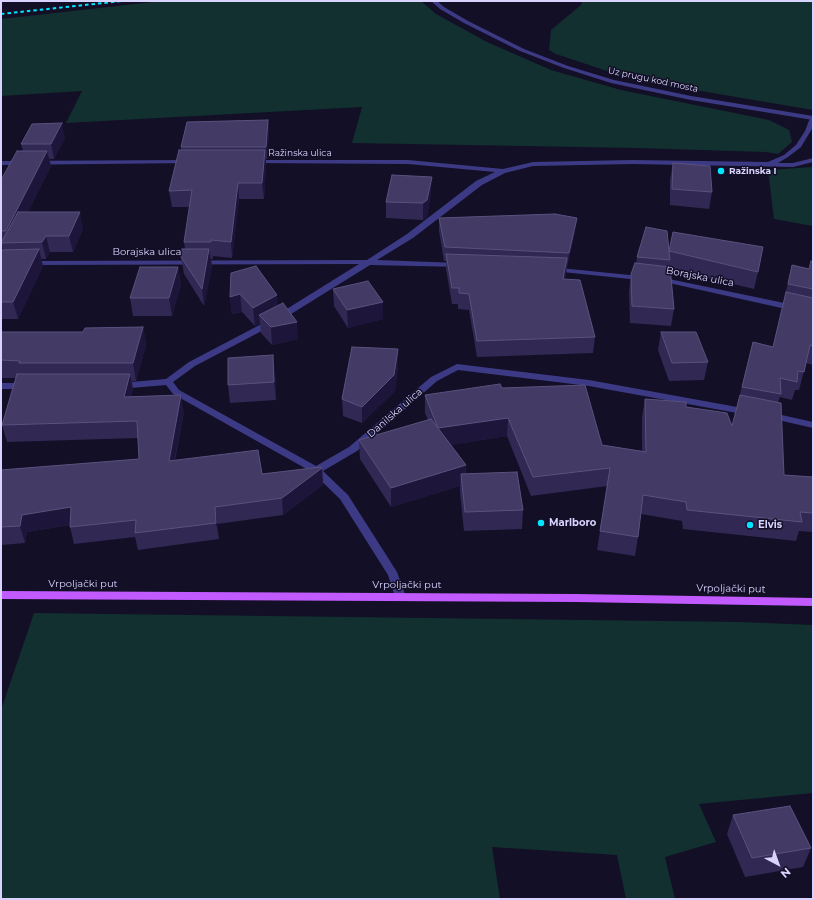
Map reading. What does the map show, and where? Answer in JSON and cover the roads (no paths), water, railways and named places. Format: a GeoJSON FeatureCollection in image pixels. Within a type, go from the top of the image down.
{"type":"FeatureCollection","features":[{"type":"Feature","properties":{"kind":"main road","name":"Vrpoljački put"},"geometry":{"type":"LineString","coordinates":[[1,595],[400,597],[813,602]]}},
{"type":"Feature","properties":{"kind":"street","name":"Uz prugu kod mosta"},"geometry":{"type":"LineString","coordinates":[[434,1],[442,8],[466,22],[522,50],[566,67],[613,82],[691,98],[813,118]]}},
{"type":"Feature","properties":{"kind":"street"},"geometry":{"type":"LineString","coordinates":[[767,164],[786,156],[799,146],[808,131],[813,118]]}},
{"type":"Feature","properties":{"kind":"street"},"geometry":{"type":"LineString","coordinates":[[112,386],[168,382],[192,364],[272,322],[366,262],[410,236],[479,182],[503,171],[533,164],[632,162],[793,165],[813,160]]}},
{"type":"Feature","properties":{"kind":"street"},"geometry":{"type":"LineString","coordinates":[[1,162],[194,162]]}},
{"type":"Feature","properties":{"kind":"street","name":"Ražinska ulica"},"geometry":{"type":"LineString","coordinates":[[242,162],[408,162],[503,171]]}},
{"type":"Feature","properties":{"kind":"street","name":"Borajska ulica"},"geometry":{"type":"LineString","coordinates":[[16,263],[366,262],[465,266]]}},
{"type":"Feature","properties":{"kind":"street","name":"Borajska ulica"},"geometry":{"type":"LineString","coordinates":[[542,269],[566,270],[669,281],[813,312]]}},
{"type":"Feature","properties":{"kind":"street","name":"Danilska ulica"},"geometry":{"type":"LineString","coordinates":[[316,470],[353,449],[434,380],[456,367],[589,383],[785,418],[813,425]]}},
{"type":"Feature","properties":{"kind":"street"},"geometry":{"type":"LineString","coordinates":[[168,382],[181,396],[316,470],[344,497],[393,575],[400,597]]}},
{"type":"Feature","properties":{"kind":"street"},"geometry":{"type":"LineString","coordinates":[[1,386],[33,386]]}},
{"type":"Feature","properties":{"kind":"railway"},"geometry":{"type":"LineString","coordinates":[[1,14],[122,1]]}},
{"type":"Feature","properties":{"kind":"place","name":"Ražinska I"},"geometry":{"type":"Point","coordinates":[721,171]}},
{"type":"Feature","properties":{"kind":"place","name":"Marlboro"},"geometry":{"type":"Point","coordinates":[541,523]}},
{"type":"Feature","properties":{"kind":"place","name":"Elvis"},"geometry":{"type":"Point","coordinates":[750,525]}}]}
